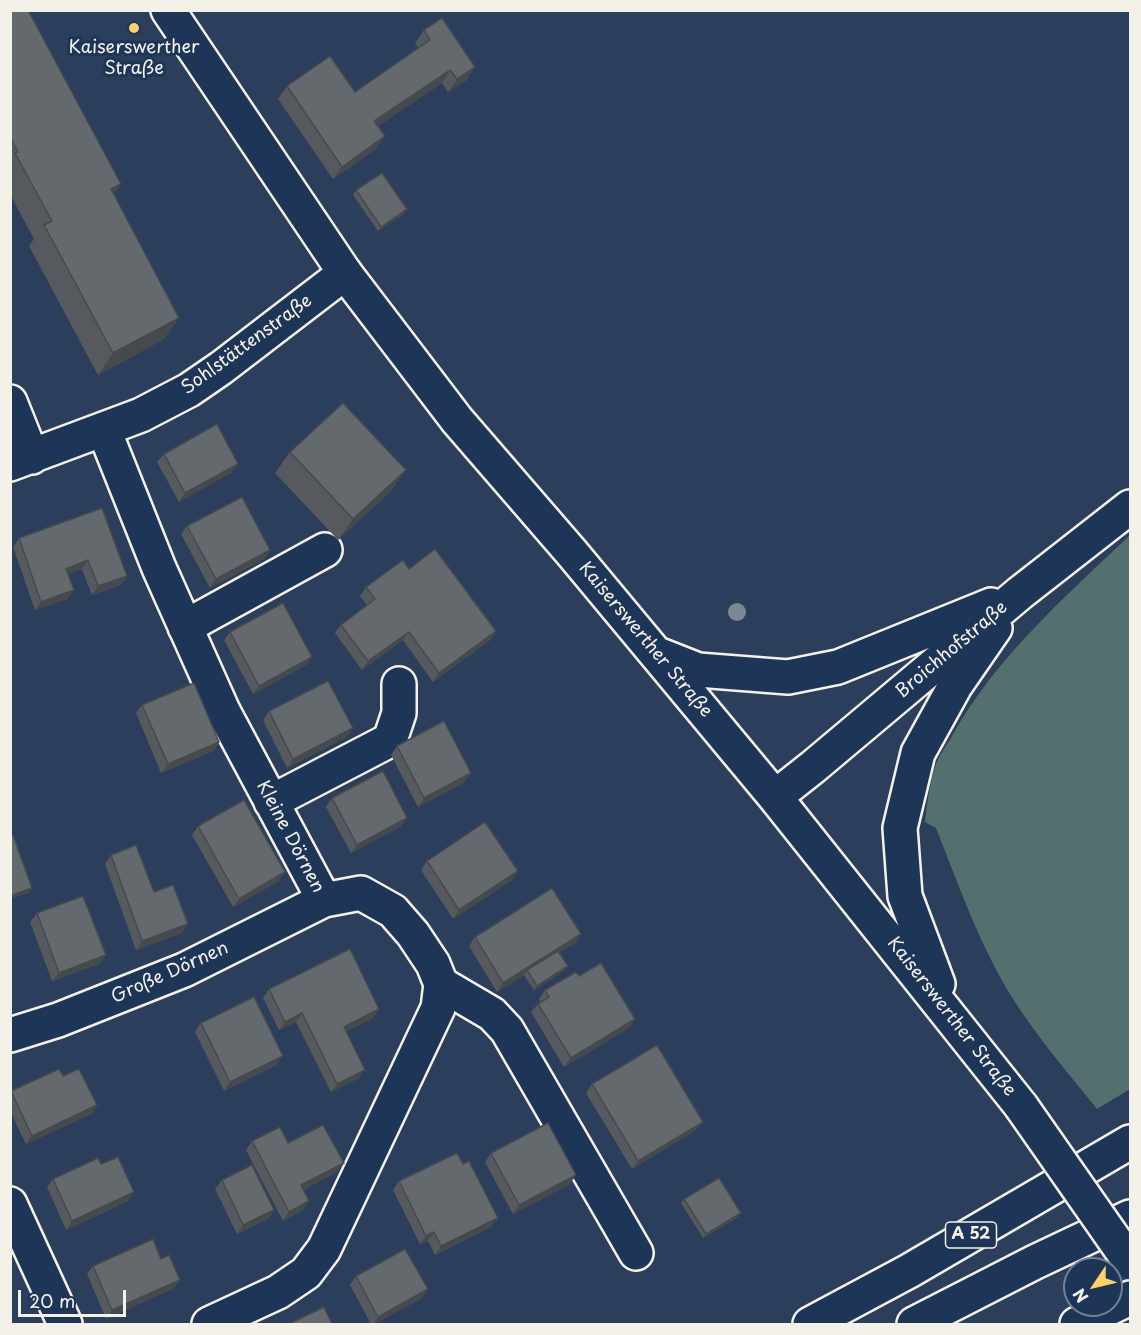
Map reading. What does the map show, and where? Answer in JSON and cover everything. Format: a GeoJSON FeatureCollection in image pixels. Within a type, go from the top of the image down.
{"type":"FeatureCollection","features":[{"type":"Feature","properties":{"kind":"main road","name":"Kaiserswerther Straße"},"geometry":{"type":"LineString","coordinates":[[168,10],[345,273],[457,420],[775,796],[948,1011],[1021,1106],[1131,1262]]}},
{"type":"Feature","properties":{"kind":"main road","name":"Sohlstättenstraße"},"geometry":{"type":"LineString","coordinates":[[21,461],[141,415],[189,390],[345,273]]}},
{"type":"Feature","properties":{"kind":"main road"},"geometry":{"type":"LineString","coordinates":[[10,402],[21,461]]}},
{"type":"Feature","properties":{"kind":"main road","name":"Kleine Dörnen"},"geometry":{"type":"LineString","coordinates":[[104,430],[159,568],[223,711],[324,900],[361,893],[393,911],[428,957],[441,984]]}},
{"type":"Feature","properties":{"kind":"main road","name":"Broichhofstraße"},"geometry":{"type":"LineString","coordinates":[[775,796],[821,761],[1020,593],[1131,507]]}},
{"type":"Feature","properties":{"kind":"main road"},"geometry":{"type":"LineString","coordinates":[[185,627],[325,550]]}},
{"type":"Feature","properties":{"kind":"main road"},"geometry":{"type":"LineString","coordinates":[[657,654],[698,670],[788,677],[838,667],[1020,593]]}},
{"type":"Feature","properties":{"kind":"main road"},"geometry":{"type":"LineString","coordinates":[[948,1011],[905,896],[900,828],[918,753],[955,686],[1020,593]]}},
{"type":"Feature","properties":{"kind":"main road"},"geometry":{"type":"LineString","coordinates":[[272,802],[390,740],[399,712],[399,684]]}},
{"type":"Feature","properties":{"kind":"main road","name":"Große Dörnen"},"geometry":{"type":"LineString","coordinates":[[10,1035],[57,1020],[184,970],[324,900]]}},
{"type":"Feature","properties":{"kind":"main road"},"geometry":{"type":"LineString","coordinates":[[209,1324],[278,1292],[306,1273],[324,1249],[438,1008],[441,984],[492,1014],[507,1030],[636,1253]]}},
{"type":"Feature","properties":{"kind":"main road","name":"A 52"},"geometry":{"type":"LineString","coordinates":[[810,1324],[909,1271],[1131,1142]]}},
{"type":"Feature","properties":{"kind":"main road"},"geometry":{"type":"LineString","coordinates":[[10,1204],[65,1324]]}},
{"type":"Feature","properties":{"kind":"main road"},"geometry":{"type":"LineString","coordinates":[[914,1324],[1035,1262],[1131,1217]]}},
{"type":"Feature","properties":{"kind":"main road"},"geometry":{"type":"LineString","coordinates":[[1077,1324],[1129,1299]]}},
{"type":"Feature","properties":{"kind":"green space"},"geometry":{"type":"Polygon","coordinates":[[[1130,535],[1130,1089],[1097,1109],[1043,1041],[1001,979],[980,937],[936,828],[925,822],[936,764],[969,707],[1010,654],[1033,629],[1130,535]]]}},
{"type":"Feature","properties":{"kind":"building"},"geometry":{"type":"Polygon","coordinates":[[[10,10],[28,10],[121,184],[111,189],[179,318],[113,353],[44,225],[52,221],[15,153],[18,152],[10,137],[10,10]]]}},
{"type":"Feature","properties":{"kind":"building"},"geometry":{"type":"Polygon","coordinates":[[[442,18],[475,67],[457,79],[450,70],[374,121],[385,136],[342,167],[287,86],[330,56],[355,92],[430,40],[424,30],[442,18]]]}},
{"type":"Feature","properties":{"kind":"building"},"geometry":{"type":"Polygon","coordinates":[[[382,173],[407,209],[381,227],[356,190],[382,173]]]}},
{"type":"Feature","properties":{"kind":"building"},"geometry":{"type":"Polygon","coordinates":[[[343,403],[406,470],[353,519],[290,452],[343,403]]]}},
{"type":"Feature","properties":{"kind":"building"},"geometry":{"type":"Polygon","coordinates":[[[217,424],[238,464],[185,493],[164,454],[217,424]]]}},
{"type":"Feature","properties":{"kind":"building"},"geometry":{"type":"Polygon","coordinates":[[[242,497],[270,550],[216,579],[187,526],[242,497]]]}},
{"type":"Feature","properties":{"kind":"building"},"geometry":{"type":"Polygon","coordinates":[[[102,508],[127,576],[98,586],[88,560],[66,569],[74,590],[41,602],[19,538],[102,508]]]}},
{"type":"Feature","properties":{"kind":"building"},"geometry":{"type":"Polygon","coordinates":[[[435,549],[496,631],[439,673],[409,632],[368,661],[341,625],[375,599],[366,587],[403,560],[409,569],[435,549]]]}},
{"type":"Feature","properties":{"kind":"building"},"geometry":{"type":"Polygon","coordinates":[[[283,603],[312,657],[259,686],[230,632],[283,603]]]}},
{"type":"Feature","properties":{"kind":"building"},"geometry":{"type":"Polygon","coordinates":[[[328,681],[353,728],[293,759],[269,711],[328,681]]]}},
{"type":"Feature","properties":{"kind":"building"},"geometry":{"type":"Polygon","coordinates":[[[194,683],[219,742],[168,764],[142,705],[194,683]]]}},
{"type":"Feature","properties":{"kind":"building"},"geometry":{"type":"Polygon","coordinates":[[[444,721],[471,773],[424,798],[397,746],[444,721]]]}},
{"type":"Feature","properties":{"kind":"building"},"geometry":{"type":"Polygon","coordinates":[[[383,771],[407,818],[357,845],[332,798],[383,771]]]}},
{"type":"Feature","properties":{"kind":"building"},"geometry":{"type":"Polygon","coordinates":[[[244,800],[285,872],[239,899],[198,826],[244,800]]]}},
{"type":"Feature","properties":{"kind":"building"},"geometry":{"type":"Polygon","coordinates":[[[485,822],[518,871],[459,910],[427,861],[485,822]]]}},
{"type":"Feature","properties":{"kind":"building"},"geometry":{"type":"Polygon","coordinates":[[[13,835],[32,888],[10,896],[10,836],[13,835]]]}},
{"type":"Feature","properties":{"kind":"building"},"geometry":{"type":"Polygon","coordinates":[[[136,845],[154,892],[173,885],[188,924],[142,941],[111,855],[136,845]]]}},
{"type":"Feature","properties":{"kind":"building"},"geometry":{"type":"Polygon","coordinates":[[[552,888],[581,934],[503,983],[475,937],[552,888]]]}},
{"type":"Feature","properties":{"kind":"building"},"geometry":{"type":"Polygon","coordinates":[[[83,896],[106,955],[59,973],[37,913],[83,896]]]}},
{"type":"Feature","properties":{"kind":"building"},"geometry":{"type":"Polygon","coordinates":[[[350,949],[379,1009],[344,1027],[365,1070],[337,1084],[302,1013],[285,1022],[269,989],[350,949]]]}},
{"type":"Feature","properties":{"kind":"building"},"geometry":{"type":"Polygon","coordinates":[[[558,951],[568,966],[537,986],[527,970],[558,951]]]}},
{"type":"Feature","properties":{"kind":"building"},"geometry":{"type":"Polygon","coordinates":[[[601,963],[635,1019],[571,1058],[538,1004],[549,997],[545,990],[576,972],[579,976],[601,963]]]}},
{"type":"Feature","properties":{"kind":"building"},"geometry":{"type":"Polygon","coordinates":[[[254,997],[283,1056],[230,1082],[201,1023],[254,997]]]}},
{"type":"Feature","properties":{"kind":"building"},"geometry":{"type":"Polygon","coordinates":[[[657,1045],[703,1122],[638,1161],[592,1084],[657,1045]]]}},
{"type":"Feature","properties":{"kind":"building"},"geometry":{"type":"Polygon","coordinates":[[[59,1069],[63,1076],[79,1069],[97,1105],[32,1136],[11,1091],[59,1069]]]}},
{"type":"Feature","properties":{"kind":"building"},"geometry":{"type":"Polygon","coordinates":[[[548,1123],[576,1175],[519,1205],[491,1153],[548,1123]]]}},
{"type":"Feature","properties":{"kind":"building"},"geometry":{"type":"Polygon","coordinates":[[[323,1125],[344,1163],[301,1185],[309,1201],[289,1212],[252,1141],[280,1127],[288,1143],[323,1125]]]}},
{"type":"Feature","properties":{"kind":"building"},"geometry":{"type":"Polygon","coordinates":[[[457,1153],[463,1164],[469,1161],[498,1218],[441,1246],[434,1232],[426,1236],[399,1181],[457,1153]]]}},
{"type":"Feature","properties":{"kind":"building"},"geometry":{"type":"Polygon","coordinates":[[[118,1157],[134,1192],[72,1221],[53,1179],[98,1158],[101,1164],[118,1157]]]}},
{"type":"Feature","properties":{"kind":"building"},"geometry":{"type":"Polygon","coordinates":[[[252,1165],[274,1210],[243,1225],[222,1180],[252,1165]]]}},
{"type":"Feature","properties":{"kind":"building"},"geometry":{"type":"Polygon","coordinates":[[[719,1178],[741,1213],[706,1234],[684,1199],[719,1178]]]}},
{"type":"Feature","properties":{"kind":"building"},"geometry":{"type":"Polygon","coordinates":[[[153,1239],[161,1259],[169,1255],[180,1280],[112,1310],[93,1266],[153,1239]]]}},
{"type":"Feature","properties":{"kind":"building"},"geometry":{"type":"Polygon","coordinates":[[[405,1249],[428,1289],[378,1317],[356,1276],[405,1249]]]}},
{"type":"Feature","properties":{"kind":"building"},"geometry":{"type":"Polygon","coordinates":[[[324,1307],[332,1324],[289,1324],[324,1307]]]}},
{"type":"Feature","properties":{"kind":"place","name":"Kaiserswerther Straße"},"geometry":{"type":"Point","coordinates":[134,28]}}]}
